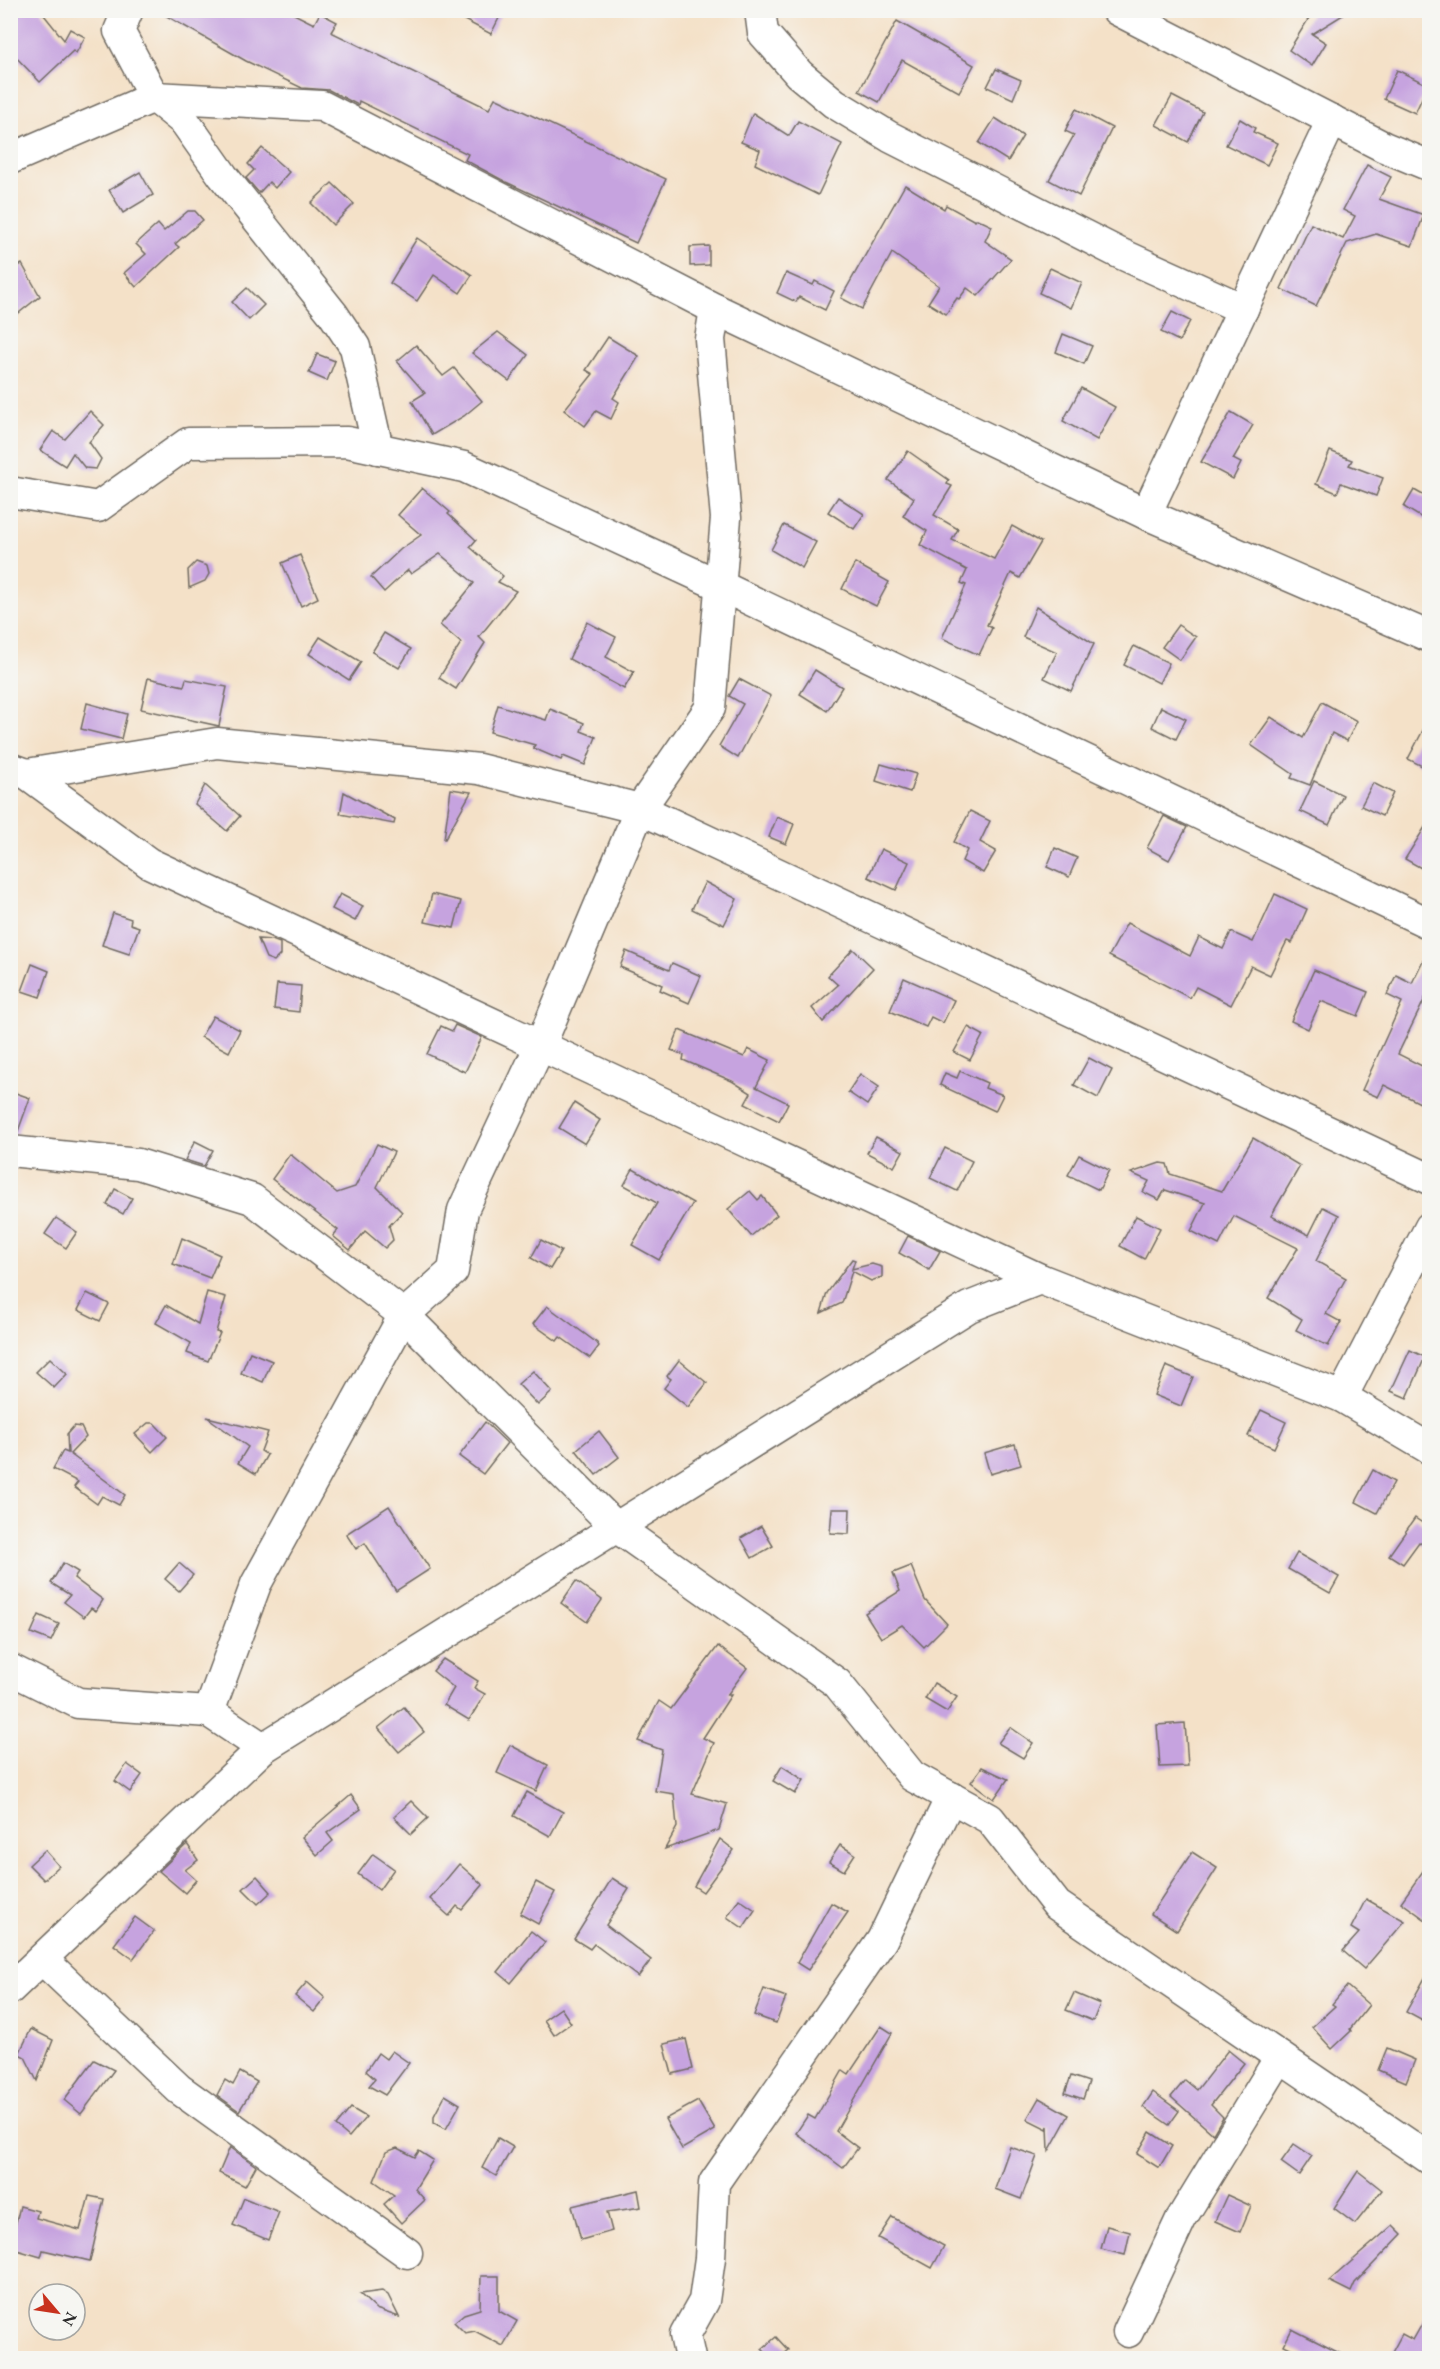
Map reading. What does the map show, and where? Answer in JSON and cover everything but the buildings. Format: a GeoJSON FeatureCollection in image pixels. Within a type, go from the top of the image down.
{"type":"FeatureCollection","features":[{"type":"Feature","properties":{"kind":"street"},"geometry":{"type":"LineString","coordinates":[[128,10],[119,31],[154,97],[185,122],[223,176],[333,314],[355,347],[378,449]]}},
{"type":"Feature","properties":{"kind":"street"},"geometry":{"type":"LineString","coordinates":[[760,10],[763,33],[800,74],[834,103],[890,137],[1117,252],[1243,309]]}},
{"type":"Feature","properties":{"kind":"street"},"geometry":{"type":"LineString","coordinates":[[1117,10],[1332,120],[1430,166]]}},
{"type":"Feature","properties":{"kind":"street"},"geometry":{"type":"LineString","coordinates":[[10,159],[154,97],[322,106],[715,309],[1146,514],[1430,637]]}},
{"type":"Feature","properties":{"kind":"street"},"geometry":{"type":"LineString","coordinates":[[1146,514],[1332,120]]}},
{"type":"Feature","properties":{"kind":"street"},"geometry":{"type":"LineString","coordinates":[[209,1712],[256,1584],[405,1315],[453,1271],[463,1210],[541,1044],[640,809],[710,708],[726,518],[710,339],[715,309]]}},
{"type":"Feature","properties":{"kind":"street"},"geometry":{"type":"LineString","coordinates":[[10,492],[98,507],[188,443],[347,442],[464,467],[721,586],[1430,924]]}},
{"type":"Feature","properties":{"kind":"street"},"geometry":{"type":"LineString","coordinates":[[19,771],[217,743],[479,769],[640,809],[1430,1179]]}},
{"type":"Feature","properties":{"kind":"street"},"geometry":{"type":"LineString","coordinates":[[19,771],[149,863],[541,1044],[1040,1279],[1342,1397],[1430,1449]]}},
{"type":"Feature","properties":{"kind":"street"},"geometry":{"type":"LineString","coordinates":[[10,1151],[138,1164],[252,1199],[405,1315],[616,1527],[837,1683],[912,1776],[990,1819],[1057,1905],[1430,2159]]}},
{"type":"Feature","properties":{"kind":"street"},"geometry":{"type":"LineString","coordinates":[[1342,1397],[1430,1227]]}},
{"type":"Feature","properties":{"kind":"street"},"geometry":{"type":"LineString","coordinates":[[10,1989],[263,1748],[969,1307],[1040,1279]]}},
{"type":"Feature","properties":{"kind":"street"},"geometry":{"type":"LineString","coordinates":[[10,1670],[78,1703],[209,1712],[263,1748]]}},
{"type":"Feature","properties":{"kind":"street"},"geometry":{"type":"LineString","coordinates":[[690,2358],[685,2335],[704,2301],[710,2258],[714,2183],[882,1940],[951,1797]]}},
{"type":"Feature","properties":{"kind":"street"},"geometry":{"type":"LineString","coordinates":[[42,1959],[179,2089],[407,2253]]}},
{"type":"Feature","properties":{"kind":"street"},"geometry":{"type":"LineString","coordinates":[[1128,2332],[1181,2219],[1280,2057]]}}]}
